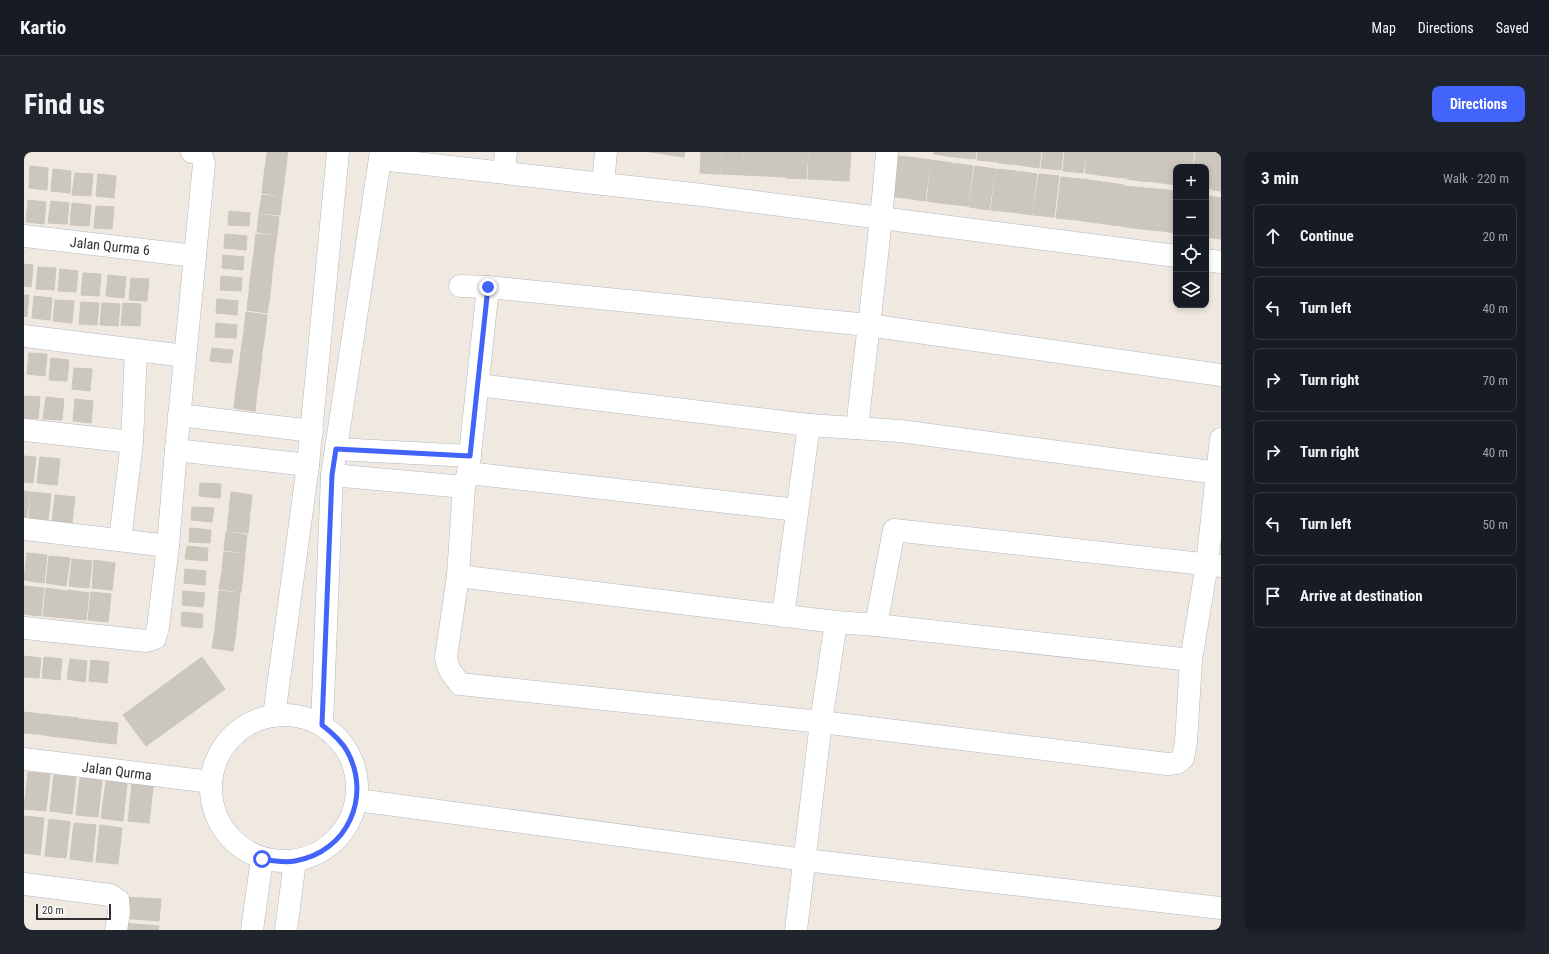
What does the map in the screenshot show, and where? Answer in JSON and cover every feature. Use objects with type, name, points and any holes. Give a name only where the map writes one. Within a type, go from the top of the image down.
[{"type":"street","points":[[24,628],[147,641],[155,638],[158,627],[168,546],[179,415],[204,164],[202,157],[196,152],[192,152]]},
{"type":"street","points":[[274,716],[312,431],[338,152]]},
{"type":"street","points":[[603,184],[606,152]]},
{"type":"street","points":[[857,428],[868,325],[882,219],[887,152]]},
{"type":"street","points":[[322,725],[332,475],[380,156],[505,162],[603,184],[1173,256]]},
{"type":"street","name":"Jalan Qurma 6","points":[[24,236],[195,256]]},
{"type":"street","points":[[1209,260],[1221,262]]},
{"type":"street","points":[[460,286],[488,287],[868,325],[1221,375]]},
{"type":"street","points":[[488,287],[467,472],[458,576],[446,657],[446,665],[449,671],[460,684],[821,722],[1167,764],[1176,763],[1183,758],[1186,742],[1191,660],[1214,565],[1221,439]]},
{"type":"street","points":[[24,336],[185,356]]},
{"type":"street","points":[[120,540],[132,442],[136,350]]},
{"type":"street","points":[[478,385],[809,425],[900,431],[1218,473]]},
{"type":"street","points":[[179,415],[312,431]]},
{"type":"street","points":[[783,616],[796,510],[809,425]]},
{"type":"street","points":[[24,430],[132,442]]},
{"type":"street","points":[[336,449],[467,472],[796,510]]},
{"type":"street","points":[[176,450],[308,465]]},
{"type":"street","points":[[332,475],[467,472]]},
{"type":"street","points":[[24,529],[168,546]]},
{"type":"street","points":[[876,625],[894,530],[1214,565]]},
{"type":"street","points":[[458,576],[783,616],[1191,660]]},
{"type":"street","points":[[796,930],[821,722],[836,622]]},
{"type":"street","points":[[290,715],[306,718],[322,725],[336,736],[349,755],[354,766],[358,783],[357,800],[353,815],[346,829],[336,841],[324,850],[310,857],[295,861],[278,862],[262,859],[247,852],[234,842],[223,829],[214,810],[211,799],[211,782],[214,766],[220,751],[230,738],[243,727],[258,720],[274,716],[290,715]]},
{"type":"street","name":"Jalan Qurma","points":[[24,759],[211,782]]},
{"type":"street","points":[[357,800],[805,860],[1221,908]]},
{"type":"street","points":[[252,930],[262,859]]},
{"type":"street","points":[[286,930],[295,861]]},
{"type":"street","points":[[24,884],[110,895],[118,900],[119,912],[116,930]]},
{"type":"building","points":[[267,152],[288,152],[287,157],[267,154]]},
{"type":"building","points":[[650,152],[685,152],[684,157]]},
{"type":"building","points":[[701,152],[721,152],[720,174],[700,173]]},
{"type":"building","points":[[722,152],[743,152],[742,175],[721,174]]},
{"type":"building","points":[[744,152],[765,152],[764,176],[743,175]]},
{"type":"building","points":[[766,152],[786,152],[785,177],[765,176]]},
{"type":"building","points":[[787,152],[808,152],[806,179],[786,178]]},
{"type":"building","points":[[809,152],[830,152],[828,180],[808,179]]},
{"type":"building","points":[[830,152],[851,152],[849,181],[829,180]]},
{"type":"building","points":[[934,152],[955,152],[954,157],[934,154]]},
{"type":"building","points":[[956,152],[976,152],[975,159],[955,157]]},
{"type":"building","points":[[978,152],[998,152],[997,162],[977,160]]},
{"type":"building","points":[[999,152],[1020,152],[1018,165],[998,163]]},
{"type":"building","points":[[1020,152],[1041,152],[1039,168],[1019,165]]},
{"type":"building","points":[[1043,152],[1063,152],[1061,170],[1041,168]]},
{"type":"building","points":[[1065,152],[1086,152],[1083,173],[1063,171]]},
{"type":"building","points":[[1087,152],[1108,152],[1105,176],[1085,173]]},
{"type":"building","points":[[1109,152],[1129,152],[1126,178],[1106,176]]},
{"type":"building","points":[[1130,152],[1151,152],[1147,182],[1127,179]]},
{"type":"building","points":[[1152,152],[1173,152],[1169,184],[1148,181]]},
{"type":"building","points":[[1174,152],[1194,152],[1192,164],[1173,164],[1173,185],[1169,184]]},
{"type":"building","points":[[1196,152],[1216,152],[1211,189],[1209,189],[1209,164],[1194,164]]},
{"type":"building","points":[[1217,152],[1221,152],[1221,191],[1212,190]]},
{"type":"building","points":[[267,155],[287,158],[285,176],[264,174]]},
{"type":"building","points":[[888,155],[909,157],[904,198],[883,195]]},
{"type":"building","points":[[910,157],[931,160],[925,201],[905,198]]},
{"type":"building","points":[[932,160],[952,163],[947,204],[927,201]]},
{"type":"building","points":[[953,163],[973,166],[968,206],[948,204]]},
{"type":"building","points":[[30,166],[48,168],[47,190],[29,188]]},
{"type":"building","points":[[975,166],[995,169],[989,210],[969,207]]},
{"type":"building","points":[[53,169],[71,171],[70,193],[51,191]]},
{"type":"building","points":[[996,169],[1016,171],[1011,212],[991,210]]},
{"type":"building","points":[[1017,171],[1037,174],[1032,215],[1012,212]]},
{"type":"building","points":[[75,173],[93,174],[91,196],[72,195]]},
{"type":"building","points":[[98,174],[116,176],[114,198],[96,196]]},
{"type":"building","points":[[1039,174],[1059,176],[1054,217],[1033,215]]},
{"type":"building","points":[[264,175],[285,177],[282,196],[262,193]]},
{"type":"building","points":[[1061,177],[1081,179],[1076,220],[1056,218]]},
{"type":"building","points":[[1082,179],[1103,182],[1097,223],[1077,220]]},
{"type":"building","points":[[1104,182],[1124,185],[1119,226],[1098,223]]},
{"type":"building","points":[[1125,186],[1145,188],[1140,229],[1120,226]]},
{"type":"building","points":[[1146,188],[1167,190],[1162,231],[1141,229]]},
{"type":"building","points":[[1167,190],[1173,191],[1173,233],[1162,231]]},
{"type":"building","points":[[262,195],[282,197],[280,215],[259,213]]},
{"type":"building","points":[[1210,196],[1221,198],[1221,239],[1209,237]]},
{"type":"building","points":[[28,200],[46,202],[44,224],[26,222]]},
{"type":"building","points":[[51,201],[69,203],[67,224],[48,223]]},
{"type":"building","points":[[72,203],[91,205],[89,226],[70,225]]},
{"type":"building","points":[[96,206],[114,207],[112,229],[94,228]]},
{"type":"building","points":[[229,211],[250,213],[249,226],[228,225]]},
{"type":"building","points":[[259,214],[279,217],[277,235],[257,232]]},
{"type":"building","points":[[225,234],[247,236],[246,250],[224,248]]},
{"type":"building","points":[[256,234],[277,236],[274,255],[254,252]]},
{"type":"building","points":[[254,253],[274,256],[272,274],[251,272]]},
{"type":"building","points":[[223,255],[244,257],[243,270],[222,268]]},
{"type":"building","points":[[24,264],[33,265],[31,287],[24,286]]},
{"type":"building","points":[[38,267],[56,268],[54,290],[36,289]]},
{"type":"building","points":[[60,269],[78,271],[76,292],[58,291]]},
{"type":"building","points":[[83,273],[101,274],[99,296],[81,295]]},
{"type":"building","points":[[251,273],[272,275],[270,294],[249,291]]},
{"type":"building","points":[[108,275],[126,277],[124,298],[106,296]]},
{"type":"building","points":[[221,276],[242,278],[241,291],[220,290]]},
{"type":"building","points":[[131,278],[149,279],[147,301],[129,300]]},
{"type":"building","points":[[249,292],[270,295],[267,313],[247,310]]},
{"type":"building","points":[[24,295],[29,295],[27,317],[24,316]]},
{"type":"building","points":[[34,296],[52,298],[50,320],[32,318]]},
{"type":"building","points":[[217,299],[238,301],[237,315],[216,313]]},
{"type":"building","points":[[55,300],[74,301],[72,323],[53,321]]},
{"type":"building","points":[[81,302],[99,303],[97,325],[79,324]]},
{"type":"building","points":[[102,303],[120,304],[118,326],[100,325]]},
{"type":"building","points":[[123,303],[141,304],[140,326],[121,325]]},
{"type":"building","points":[[246,312],[267,315],[265,333],[244,330]]},
{"type":"building","points":[[216,323],[237,325],[236,338],[215,337]]},
{"type":"building","points":[[244,331],[265,334],[262,352],[241,350]]},
{"type":"building","points":[[212,348],[233,350],[231,363],[210,361]]},
{"type":"building","points":[[241,351],[262,353],[260,372],[239,369]]},
{"type":"building","points":[[29,353],[47,354],[45,376],[27,374]]},
{"type":"building","points":[[51,358],[69,360],[67,381],[49,380]]},
{"type":"building","points":[[74,368],[92,369],[90,391],[72,389]]},
{"type":"building","points":[[239,370],[260,373],[257,392],[236,389]]},
{"type":"building","points":[[236,390],[257,392],[255,411],[234,408]]},
{"type":"building","points":[[24,396],[40,397],[38,419],[24,418]]},
{"type":"building","points":[[46,397],[64,399],[62,420],[43,419]]},
{"type":"building","points":[[75,399],[93,401],[91,423],[73,421]]},
{"type":"building","points":[[24,456],[36,457],[33,483],[24,482]]},
{"type":"building","points":[[40,457],[60,459],[57,485],[37,483]]},
{"type":"building","points":[[200,483],[221,484],[220,498],[199,496]]},
{"type":"building","points":[[24,491],[30,492],[27,517],[24,517]]},
{"type":"building","points":[[31,492],[51,494],[48,520],[29,518]]},
{"type":"building","points":[[231,492],[252,495],[250,514],[229,511]]},
{"type":"building","points":[[55,495],[75,497],[72,523],[52,521]]},
{"type":"building","points":[[192,507],[214,508],[212,522],[191,520]]},
{"type":"building","points":[[229,512],[250,515],[248,533],[227,531]]},
{"type":"building","points":[[190,528],[211,530],[210,543],[189,542]]},
{"type":"building","points":[[226,532],[247,535],[245,553],[224,550]]},
{"type":"building","points":[[187,546],[208,548],[207,561],[185,559]]},
{"type":"building","points":[[224,552],[245,554],[243,573],[222,570]]},
{"type":"building","points":[[27,553],[47,555],[44,583],[24,580]]},
{"type":"building","points":[[49,556],[70,558],[66,586],[46,583]]},
{"type":"building","points":[[72,559],[92,561],[89,588],[69,586]]},
{"type":"building","points":[[94,560],[115,563],[112,590],[92,588]]},
{"type":"building","points":[[185,569],[206,571],[205,585],[184,583]]},
{"type":"building","points":[[222,571],[243,574],[241,592],[219,589]]},
{"type":"building","points":[[24,586],[44,588],[41,616],[24,614]]},
{"type":"building","points":[[46,588],[67,591],[64,618],[43,616]]},
{"type":"building","points":[[68,590],[89,593],[86,620],[65,618]]},
{"type":"building","points":[[183,591],[205,593],[203,607],[182,605]]},
{"type":"building","points":[[219,591],[240,593],[238,612],[217,609]]},
{"type":"building","points":[[91,592],[111,594],[108,622],[88,620]]},
{"type":"building","points":[[217,610],[238,613],[236,631],[215,629]]},
{"type":"building","points":[[182,612],[203,614],[202,628],[181,626]]},
{"type":"building","points":[[215,630],[236,632],[233,651],[212,648]]},
{"type":"building","points":[[24,656],[41,658],[39,678],[24,677]]},
{"type":"building","points":[[44,657],[62,659],[60,680],[42,678]]},
{"type":"building","points":[[202,657],[225,689],[146,746],[123,715]]},
{"type":"building","points":[[70,659],[87,661],[85,682],[67,679]]},
{"type":"building","points":[[91,660],[109,662],[107,683],[89,681]]},
{"type":"building","points":[[24,712],[40,714],[37,734],[24,733]]},
{"type":"building","points":[[41,714],[59,716],[57,737],[38,734]]},
{"type":"building","points":[[60,716],[79,718],[76,739],[58,737]]},
{"type":"building","points":[[80,719],[99,721],[96,742],[77,739]]},
{"type":"building","points":[[100,721],[118,723],[116,744],[97,742]]},
{"type":"building","points":[[28,772],[50,774],[46,811],[24,809]]},
{"type":"building","points":[[54,775],[76,777],[72,814],[50,811]]},
{"type":"building","points":[[80,778],[102,780],[98,817],[76,815]]},
{"type":"building","points":[[106,781],[127,784],[123,821],[101,818]]},
{"type":"building","points":[[132,784],[153,786],[149,823],[128,821]]},
{"type":"building","points":[[24,816],[44,818],[40,855],[24,853]]},
{"type":"building","points":[[49,819],[70,822],[66,858],[45,856]]},
{"type":"building","points":[[74,823],[96,825],[92,862],[70,859]]},
{"type":"building","points":[[100,825],[122,828],[118,864],[96,862]]},
{"type":"building","points":[[123,897],[161,899],[159,921],[122,918]]},
{"type":"building","points":[[122,923],[159,926],[158,930],[121,930]]},
{"type":"route","points":[[262,859],[278,862],[295,861],[310,857],[324,850],[336,841],[346,829],[353,815],[357,800],[358,783],[354,766],[347,749],[336,736],[322,725],[332,475],[336,449],[470,456],[488,287]]}]
